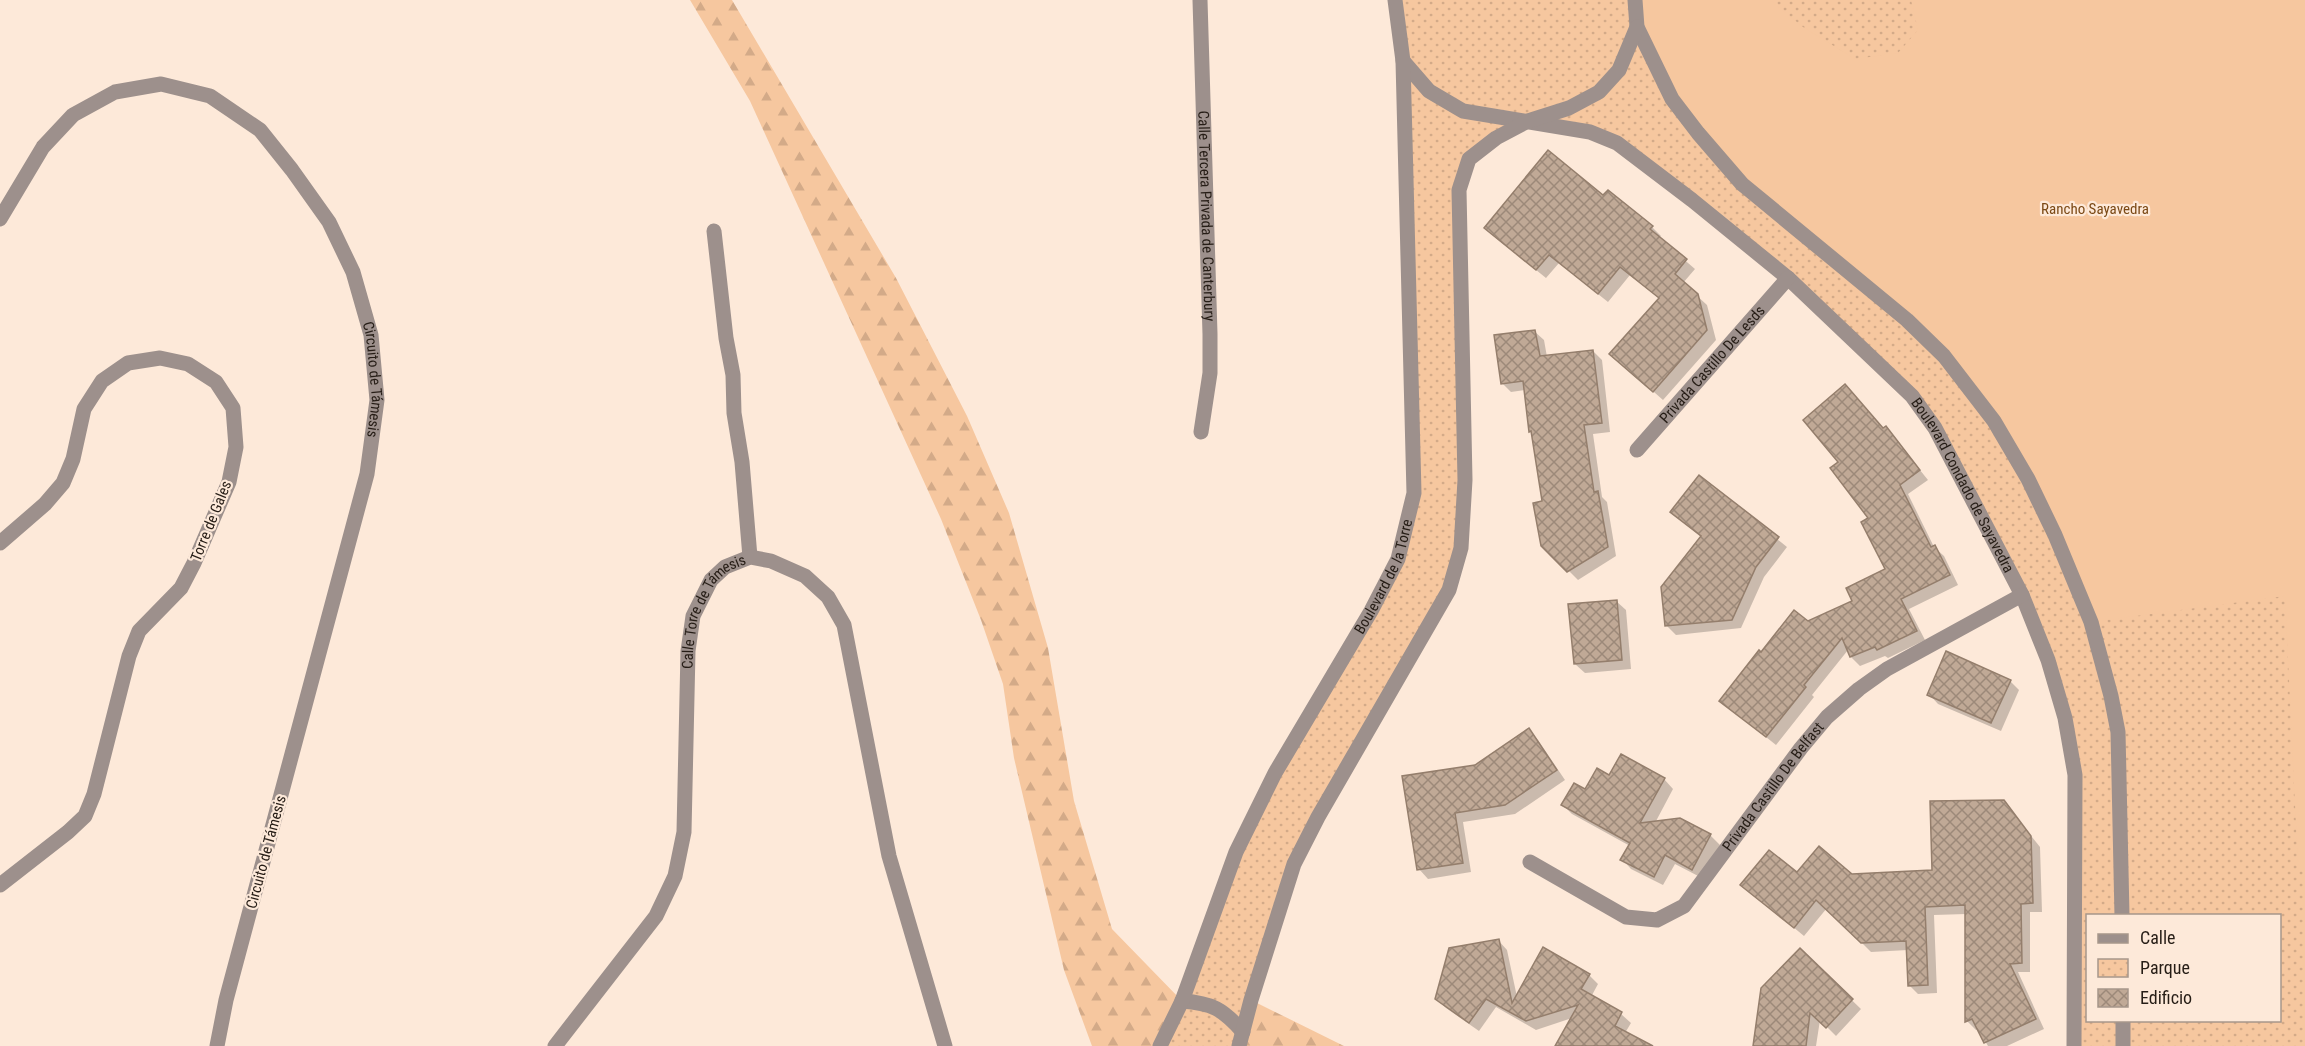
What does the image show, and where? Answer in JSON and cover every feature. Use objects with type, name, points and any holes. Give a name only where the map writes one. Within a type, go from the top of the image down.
[{"type":"street","name":"Calle Tercera Privada de Canterbury","points":[[1200,0],[1210,334],[1210,373],[1202,432]]},
{"type":"street","points":[[1395,0],[1402,61]]},
{"type":"street","points":[[1635,0],[1637,27],[1672,99],[1742,184],[1907,320],[1944,356],[1994,421],[2028,479],[2055,534],[2091,622],[2111,696],[2118,732],[2122,914]]},
{"type":"street","points":[[1241,1039],[1294,864],[1318,817],[1449,590],[1461,548],[1465,480],[1459,190],[1469,159],[1496,138],[1528,121],[1569,108],[1599,92],[1619,70],[1637,27]]},
{"type":"street","name":"Boulevard Condado de Sayavedra","points":[[1402,61],[1430,91],[1463,111],[1590,132],[1617,143],[1788,278],[1912,396],[1935,428],[2022,595],[2048,660],[2065,718],[2075,775],[2074,1046]]},
{"type":"street","name":"Boulevard de la Torre","points":[[1160,1046],[1182,1001],[1241,842],[1275,773],[1371,611],[1398,559],[1414,493],[1402,61]]},
{"type":"street","name":"Circuito de Támesis","points":[[0,219],[43,147],[73,115],[115,92],[160,84],[210,96],[260,130],[329,222],[353,272],[370,335],[377,400],[367,474],[226,1000],[217,1046]]},
{"type":"street","points":[[714,231],[726,338],[733,375],[734,413],[742,462],[750,557]]},
{"type":"street","name":"Privada Castillo De Lesds","points":[[1637,450],[1788,278]]},
{"type":"street","name":"Torre de Gales","points":[[0,543],[45,504],[63,483],[73,459],[84,409],[102,381],[128,363],[160,358],[189,364],[216,382],[233,408],[236,447],[229,482],[181,588],[145,625],[136,639],[129,656],[94,794],[85,816],[0,885]]},
{"type":"street","name":"Calle Torre de Támesis","points":[[555,1046],[656,916],[675,876],[684,832],[688,651],[693,616],[711,580],[725,567],[750,557],[771,561],[805,576],[828,597],[844,625],[889,856],[945,1046]]},
{"type":"street","name":"Privada Castillo De Belfast","points":[[1530,862],[1626,916],[1657,920],[1684,906],[1801,748],[1827,717],[1859,689],[1887,669],[2022,595]]},
{"type":"street","points":[[1182,1001],[1203,1003],[1229,1016],[1241,1039]]},
{"type":"street","points":[[2123,1022],[2123,1046]]},
{"type":"green space","points":[[690,0],[732,0],[896,278],[967,416],[1009,513],[1048,648],[1074,801],[1112,929],[1182,1001],[1160,1046],[1092,1046],[1064,970],[1014,758],[1003,684],[981,620],[941,519],[750,101]]},
{"type":"green space","name":"Rancho Sayavedra","points":[[1398,0],[2305,0],[2305,1046],[2074,1046],[2075,775],[2048,660],[1935,428],[1884,368],[1617,143],[1530,120],[1597,90],[1494,136],[1457,188],[1465,480],[1449,590],[1294,864],[1239,1046],[1160,1046],[1236,852],[1398,559],[1414,493]]},
{"type":"green space","name":"Rancho Sayavedra","points":[[1635,0],[1770,0],[1803,27],[1855,59],[1898,53],[1918,30],[1911,0],[2305,0],[2305,867],[2298,867],[2285,596],[2091,622],[2028,479],[1944,356],[1784,219],[1672,99]]},
{"type":"green space","points":[[1251,1000],[1344,1046],[1239,1046]]},
{"type":"building","points":[[1548,150],[1603,195],[1608,190],[1653,226],[1650,229],[1687,259],[1675,274],[1698,294],[1707,330],[1653,392],[1609,354],[1659,298],[1620,267],[1598,294],[1549,255],[1536,270],[1484,228]]},
{"type":"building","points":[[1535,330],[1540,356],[1593,350],[1602,423],[1584,425],[1594,492],[1598,491],[1608,547],[1567,572],[1541,546],[1533,503],[1542,501],[1531,431],[1529,432],[1523,381],[1501,384],[1494,335]]},
{"type":"building","points":[[1845,384],[1883,428],[1886,426],[1920,470],[1900,485],[1931,547],[1935,545],[1950,575],[1901,599],[1917,631],[1877,650],[1875,647],[1850,657],[1842,638],[1766,737],[1719,701],[1794,610],[1808,621],[1852,601],[1846,588],[1885,569],[1861,522],[1868,518],[1830,468],[1838,462],[1803,420]]},
{"type":"building","points":[[1699,475],[1779,537],[1756,567],[1732,620],[1665,626],[1661,587],[1701,536],[1670,512]]},
{"type":"building","points":[[1617,600],[1622,660],[1574,664],[1568,604]]},
{"type":"building","points":[[1946,651],[2011,680],[1991,723],[1927,695]]},
{"type":"building","points":[[1529,728],[1557,770],[1505,805],[1455,813],[1463,863],[1417,870],[1402,776],[1475,765]]},
{"type":"building","points":[[1621,754],[1665,778],[1640,823],[1680,818],[1711,834],[1692,870],[1665,855],[1654,877],[1620,860],[1630,843],[1561,805],[1574,783],[1585,789],[1597,768],[1609,775]]},
{"type":"building","points":[[2004,800],[2031,836],[2033,903],[2021,904],[2022,963],[2010,964],[2036,1019],[1984,1043],[1972,1019],[1965,1022],[1965,905],[1925,907],[1928,985],[1908,986],[1906,941],[1861,943],[1816,900],[1794,928],[1740,885],[1769,850],[1797,872],[1819,846],[1852,874],[1932,870],[1930,801]]},
{"type":"building","points":[[1499,939],[1512,1003],[1543,947],[1590,974],[1581,989],[1622,1012],[1615,1026],[1653,1046],[1555,1046],[1578,1005],[1526,1021],[1486,999],[1469,1023],[1435,999],[1449,948]]},
{"type":"building","points":[[1800,948],[1853,999],[1826,1028],[1810,1013],[1806,1046],[1753,1046],[1761,988]]}]
